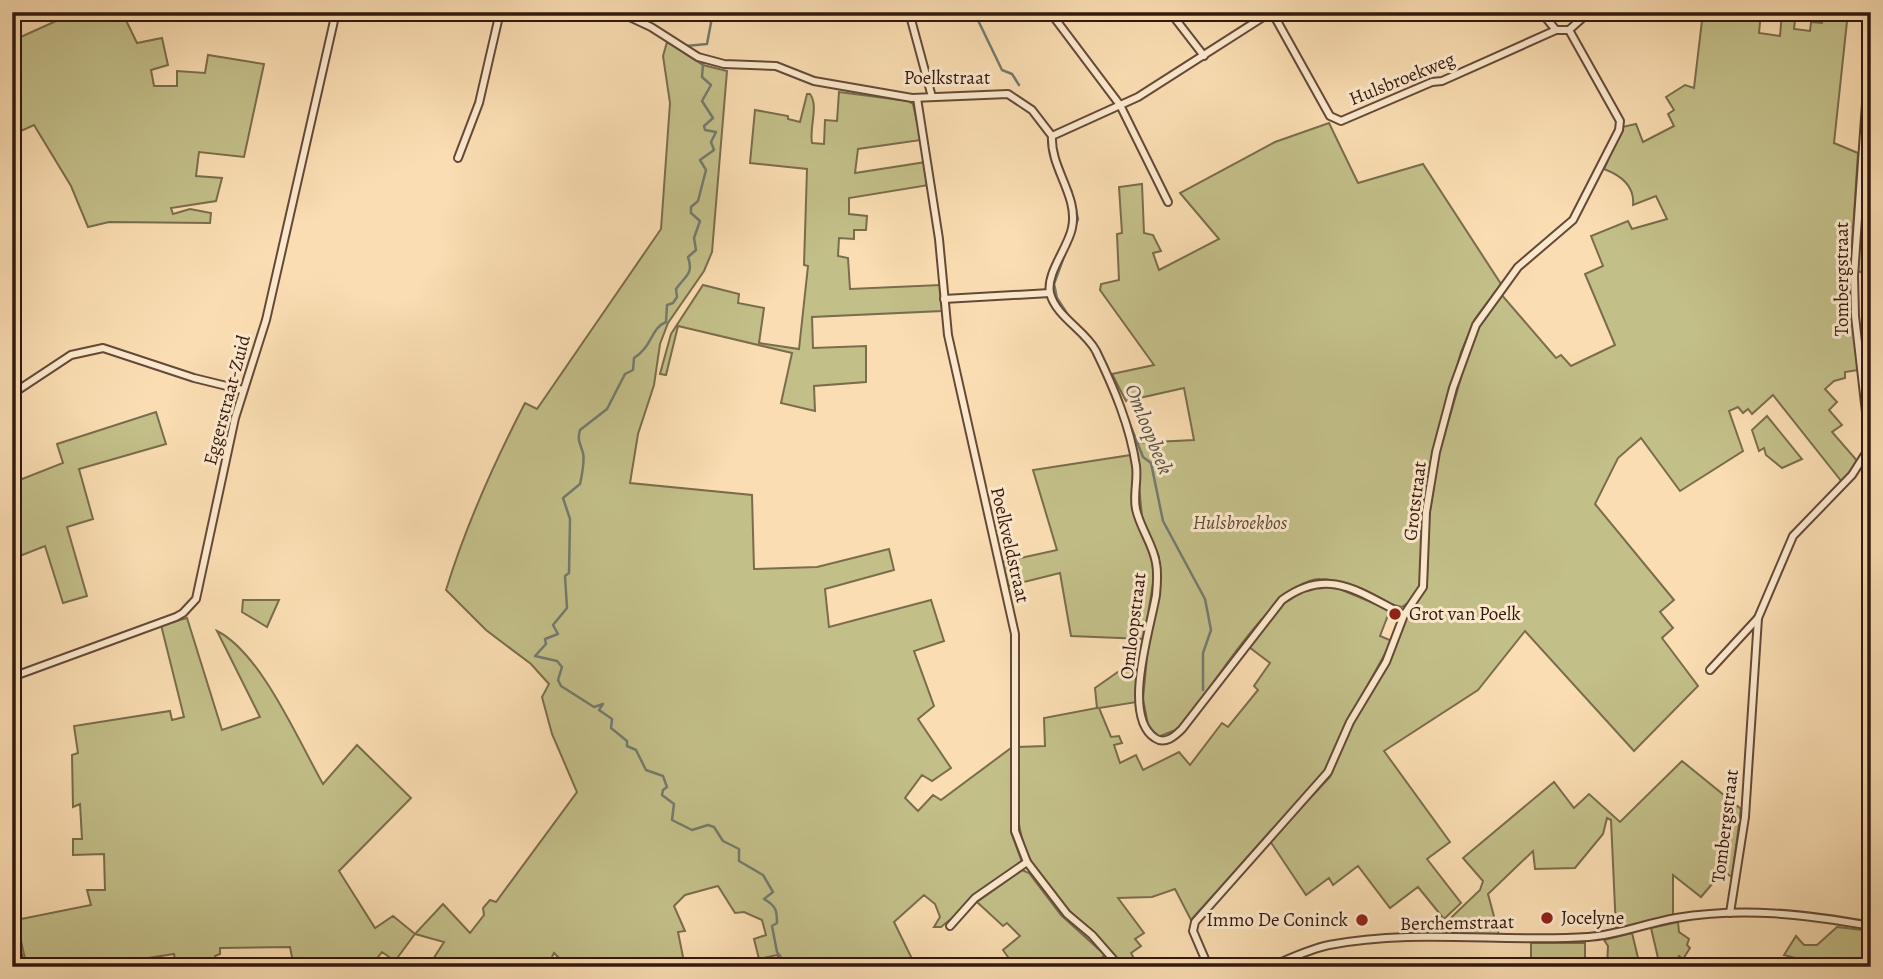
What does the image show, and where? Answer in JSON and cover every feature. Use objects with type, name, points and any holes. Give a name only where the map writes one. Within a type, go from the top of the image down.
[{"type":"street","name":"Eggerstraat-Zuid","points":[[12,677],[176,617],[196,599],[243,390],[266,320],[337,12]]},
{"type":"street","points":[[458,158],[479,103],[500,12]]},
{"type":"street","name":"Poelkstraat","points":[[619,12],[704,58],[724,64],[776,66],[814,81],[917,98],[1008,94],[1032,110],[1052,136]]},
{"type":"street","points":[[909,12],[932,97]]},
{"type":"street","points":[[1054,12],[1056,20],[1120,105],[1168,202]]},
{"type":"street","points":[[1170,12],[1204,56]]},
{"type":"street","points":[[944,299],[1050,293],[1073,221],[1070,201],[1052,149],[1052,136],[1138,97],[1272,12]]},
{"type":"street","name":"Hulsbroekweg","points":[[1272,12],[1330,116],[1342,121],[1432,82],[1442,81],[1556,30]]},
{"type":"street","points":[[1541,12],[1556,30],[1569,30],[1590,12]]},
{"type":"street","name":"Grotstraat","points":[[1208,967],[1193,931],[1195,922],[1328,772],[1350,722],[1386,662],[1404,615],[1423,587],[1426,512],[1436,452],[1453,388],[1476,325],[1518,267],[1573,220],[1619,130],[1620,121],[1569,30]]},
{"type":"street","name":"Tombergstraat","points":[[1730,913],[1745,817],[1758,618],[1793,536],[1852,475],[1866,453],[1867,421],[1855,316],[1854,276],[1871,32]]},
{"type":"street","name":"Poelkveldstraat","points":[[917,98],[961,402],[1015,634],[1016,831],[1027,862],[1067,914],[1092,935],[1120,967]]},
{"type":"street","name":"Omloopstraat","points":[[1050,293],[1059,310],[1089,339],[1123,412],[1134,456],[1136,506],[1157,564],[1154,605],[1142,655],[1140,701],[1144,725],[1152,736],[1157,740],[1169,740],[1182,729],[1282,600],[1299,588],[1324,581],[1366,596],[1404,615]]},
{"type":"street","points":[[12,394],[71,355],[103,348],[202,381],[243,390]]},
{"type":"street","name":"Tombergstraat","points":[[1710,670],[1758,618]]},
{"type":"street","points":[[950,926],[975,898],[1027,862]]},
{"type":"street","name":"Berchemstraat","points":[[1270,967],[1318,948],[1342,943],[1447,936],[1589,937],[1673,919],[1730,913],[1791,913],[1871,926]]},
{"type":"street","points":[[12,933],[21,967]]},
{"type":"green space","points":[[76,12],[93,12],[98,21],[115,12],[122,12],[137,43],[162,38],[168,65],[151,70],[154,86],[177,86],[177,71],[205,73],[208,55],[264,64],[244,157],[199,152],[196,176],[222,178],[216,201],[171,208],[173,214],[190,209],[211,213],[210,223],[109,222],[88,227],[71,186],[34,125],[12,135],[14,40]]},
{"type":"green space","points":[[1703,12],[1761,12],[1759,33],[1780,36],[1782,12],[1796,12],[1794,29],[1810,31],[1811,22],[1822,23],[1823,12],[1848,12],[1834,143],[1858,153],[1849,293],[1858,370],[1845,372],[1845,378],[1834,381],[1825,389],[1837,402],[1829,410],[1842,425],[1832,432],[1859,463],[1842,482],[1773,395],[1752,414],[1748,409],[1743,413],[1738,407],[1729,411],[1743,451],[1680,491],[1641,438],[1618,458],[1595,504],[1674,600],[1660,612],[1673,628],[1662,638],[1698,686],[1634,751],[1525,631],[1478,690],[1384,751],[1450,842],[1427,859],[1461,903],[1444,919],[1418,887],[1390,908],[1358,866],[1333,885],[1329,878],[1306,895],[1270,841],[1330,777],[1352,723],[1392,654],[1406,618],[1423,593],[1427,579],[1429,517],[1439,454],[1471,343],[1479,325],[1501,294],[1556,358],[1561,355],[1571,366],[1615,345],[1585,274],[1603,266],[1591,236],[1628,221],[1632,229],[1667,219],[1656,196],[1633,205],[1629,186],[1616,174],[1604,169],[1622,127],[1636,124],[1643,142],[1674,126],[1668,114],[1674,110],[1666,97],[1685,85],[1694,88]]},
{"type":"green space","points":[[667,42],[703,65],[727,71],[712,252],[704,271],[668,323],[660,344],[654,385],[638,434],[630,483],[752,495],[754,569],[817,567],[889,549],[894,570],[825,589],[829,627],[931,600],[944,641],[914,651],[934,706],[918,719],[951,768],[932,781],[922,775],[905,798],[918,811],[933,795],[941,800],[1011,748],[1011,832],[1022,862],[941,927],[934,927],[940,917],[935,904],[924,895],[894,922],[916,967],[785,967],[777,955],[759,959],[754,939],[766,935],[762,920],[744,912],[735,913],[718,886],[685,895],[674,906],[685,931],[678,932],[685,967],[568,967],[554,953],[547,967],[428,967],[444,942],[415,934],[443,904],[470,933],[484,915],[483,908],[490,900],[496,902],[577,792],[552,734],[542,697],[549,684],[531,664],[486,630],[446,590],[481,495],[525,403],[537,409],[661,229],[670,103],[663,56]]},
{"type":"green space","points":[[839,92],[908,101],[913,104],[921,140],[858,149],[855,173],[926,162],[929,185],[849,198],[849,214],[867,216],[866,230],[854,230],[854,239],[839,238],[838,256],[848,258],[850,289],[940,285],[942,311],[812,317],[813,348],[866,346],[866,382],[814,386],[815,411],[781,403],[792,353],[678,326],[666,375],[660,374],[671,334],[703,285],[739,294],[738,303],[764,308],[759,343],[799,349],[808,266],[804,265],[807,169],[750,163],[755,110],[788,116],[788,119],[800,122],[807,94],[810,94],[814,104],[812,143],[824,144],[825,120],[837,121]]},
{"type":"green space","name":"Hulsbroekbos","points":[[1329,123],[1358,183],[1423,164],[1501,284],[1475,319],[1461,352],[1435,445],[1420,585],[1412,600],[1402,607],[1331,580],[1320,579],[1303,583],[1285,596],[1247,637],[1186,721],[1178,729],[1158,737],[1148,725],[1143,699],[1149,636],[1159,590],[1159,557],[1142,517],[1135,443],[1194,440],[1184,388],[1126,401],[1112,374],[1154,365],[1100,290],[1101,284],[1119,280],[1117,234],[1122,233],[1119,187],[1142,184],[1144,233],[1153,235],[1161,251],[1153,253],[1159,270],[1219,239],[1180,193],[1275,142]]},
{"type":"green space","points":[[1867,124],[1871,124],[1871,276],[1858,271]]},
{"type":"green space","points":[[156,412],[166,444],[79,469],[93,519],[67,527],[87,596],[63,603],[45,546],[12,559],[12,483],[63,463],[57,444]]},
{"type":"green space","points":[[1767,416],[1802,459],[1782,468],[1766,455],[1764,448],[1759,451],[1752,430]]},
{"type":"green space","points":[[1131,455],[1134,474],[1132,492],[1155,571],[1144,639],[1071,636],[1060,573],[1008,586],[1002,562],[1057,550],[1033,470]]},
{"type":"green space","points":[[1330,585],[1390,610],[1380,636],[1392,641],[1349,719],[1324,772],[1191,920],[1175,889],[1152,897],[1118,898],[1144,933],[1135,939],[1141,946],[1131,953],[1139,967],[1124,967],[1051,891],[1029,857],[1018,816],[1017,747],[1045,746],[1044,718],[1097,708],[1095,688],[1135,660],[1141,661],[1137,702],[1099,708],[1111,737],[1119,736],[1122,743],[1114,745],[1120,763],[1136,755],[1143,770],[1179,752],[1190,765],[1222,723],[1228,727],[1258,690],[1254,686],[1270,663],[1249,647],[1274,613],[1282,604],[1302,591]]},
{"type":"green space","points":[[243,600],[279,600],[267,627],[242,612]]},
{"type":"green space","points":[[187,618],[222,730],[260,717],[217,631],[249,658],[263,677],[323,784],[357,745],[411,798],[339,871],[375,928],[393,916],[415,934],[395,961],[382,952],[370,967],[294,967],[290,947],[220,948],[220,954],[215,956],[216,967],[176,967],[174,954],[129,961],[129,958],[109,961],[110,965],[102,967],[27,967],[16,920],[91,905],[87,890],[105,890],[104,854],[73,855],[73,839],[82,839],[80,804],[73,807],[72,755],[78,753],[74,726],[170,711],[172,720],[184,717],[161,625]]},
{"type":"green space","points":[[1682,761],[1741,809],[1732,877],[1723,871],[1701,897],[1673,875],[1673,916],[1616,929],[1611,820],[1607,818],[1603,834],[1575,868],[1535,869],[1533,851],[1488,894],[1499,935],[1434,934],[1480,890],[1483,881],[1463,858],[1554,782],[1574,808],[1589,794],[1620,822]]},
{"type":"green space","points":[[1022,870],[1029,873],[1061,915],[1105,955],[1090,967],[1015,967],[1003,950],[1020,936],[1007,923],[1003,926],[977,902]]},
{"type":"green space","points":[[1678,922],[1679,932],[1689,939],[1687,945],[1690,948],[1683,959],[1679,956],[1672,967],[1607,967],[1608,946],[1604,940],[1632,933],[1639,962],[1658,958],[1651,928]]},
{"type":"green space","points":[[1837,927],[1871,931],[1871,967],[1799,967],[1796,958],[1784,955],[1796,936],[1804,945],[1817,945]]},
{"type":"green space","points":[[1531,943],[1585,943],[1585,967],[1531,967]]},
{"type":"waterway","points":[[704,56],[686,46],[707,44],[713,12]]},
{"type":"waterway","name":"Omloopbeek","points":[[974,12],[1002,70],[1012,74],[1019,85]]},
{"type":"waterway","points":[[703,64],[702,77],[711,85],[702,101],[713,118],[704,126],[705,130],[716,132],[711,142],[714,150],[700,160],[706,170],[698,201],[691,207],[691,213],[700,221],[694,238],[696,250],[688,257],[689,271],[676,289],[677,297],[673,303],[667,305],[666,322],[634,358],[633,370],[625,374],[607,409],[580,430],[579,439],[584,460],[580,484],[563,498],[570,519],[569,573],[565,576],[567,608],[553,625],[558,634],[545,639],[546,644],[535,656],[557,661],[562,667],[558,680],[561,686],[594,707],[603,704],[599,710],[612,719],[611,728],[627,741],[627,746],[636,750],[646,770],[663,776],[667,787],[662,795],[674,804],[672,820],[692,830],[708,825],[714,827],[723,841],[739,849],[739,861],[763,875],[773,892],[764,899],[776,912],[777,923],[772,926],[777,952],[788,967]]},
{"type":"waterway","name":"Omloopbeek","points":[[1070,318],[1057,298],[1054,284],[1078,219],[1071,190]]},
{"type":"waterway","name":"Omloopbeek","points":[[1075,323],[1088,335]]},
{"type":"waterway","name":"Omloopbeek","points":[[1114,384],[1143,457],[1151,463],[1163,521],[1205,599],[1211,630],[1203,653],[1203,690]]},
{"type":"place","name":"Grot van Poelk","points":[[1395,614]]},
{"type":"place","name":"Jocelyne","points":[[1547,918]]},
{"type":"place","name":"Immo De Coninck","points":[[1362,920]]}]
